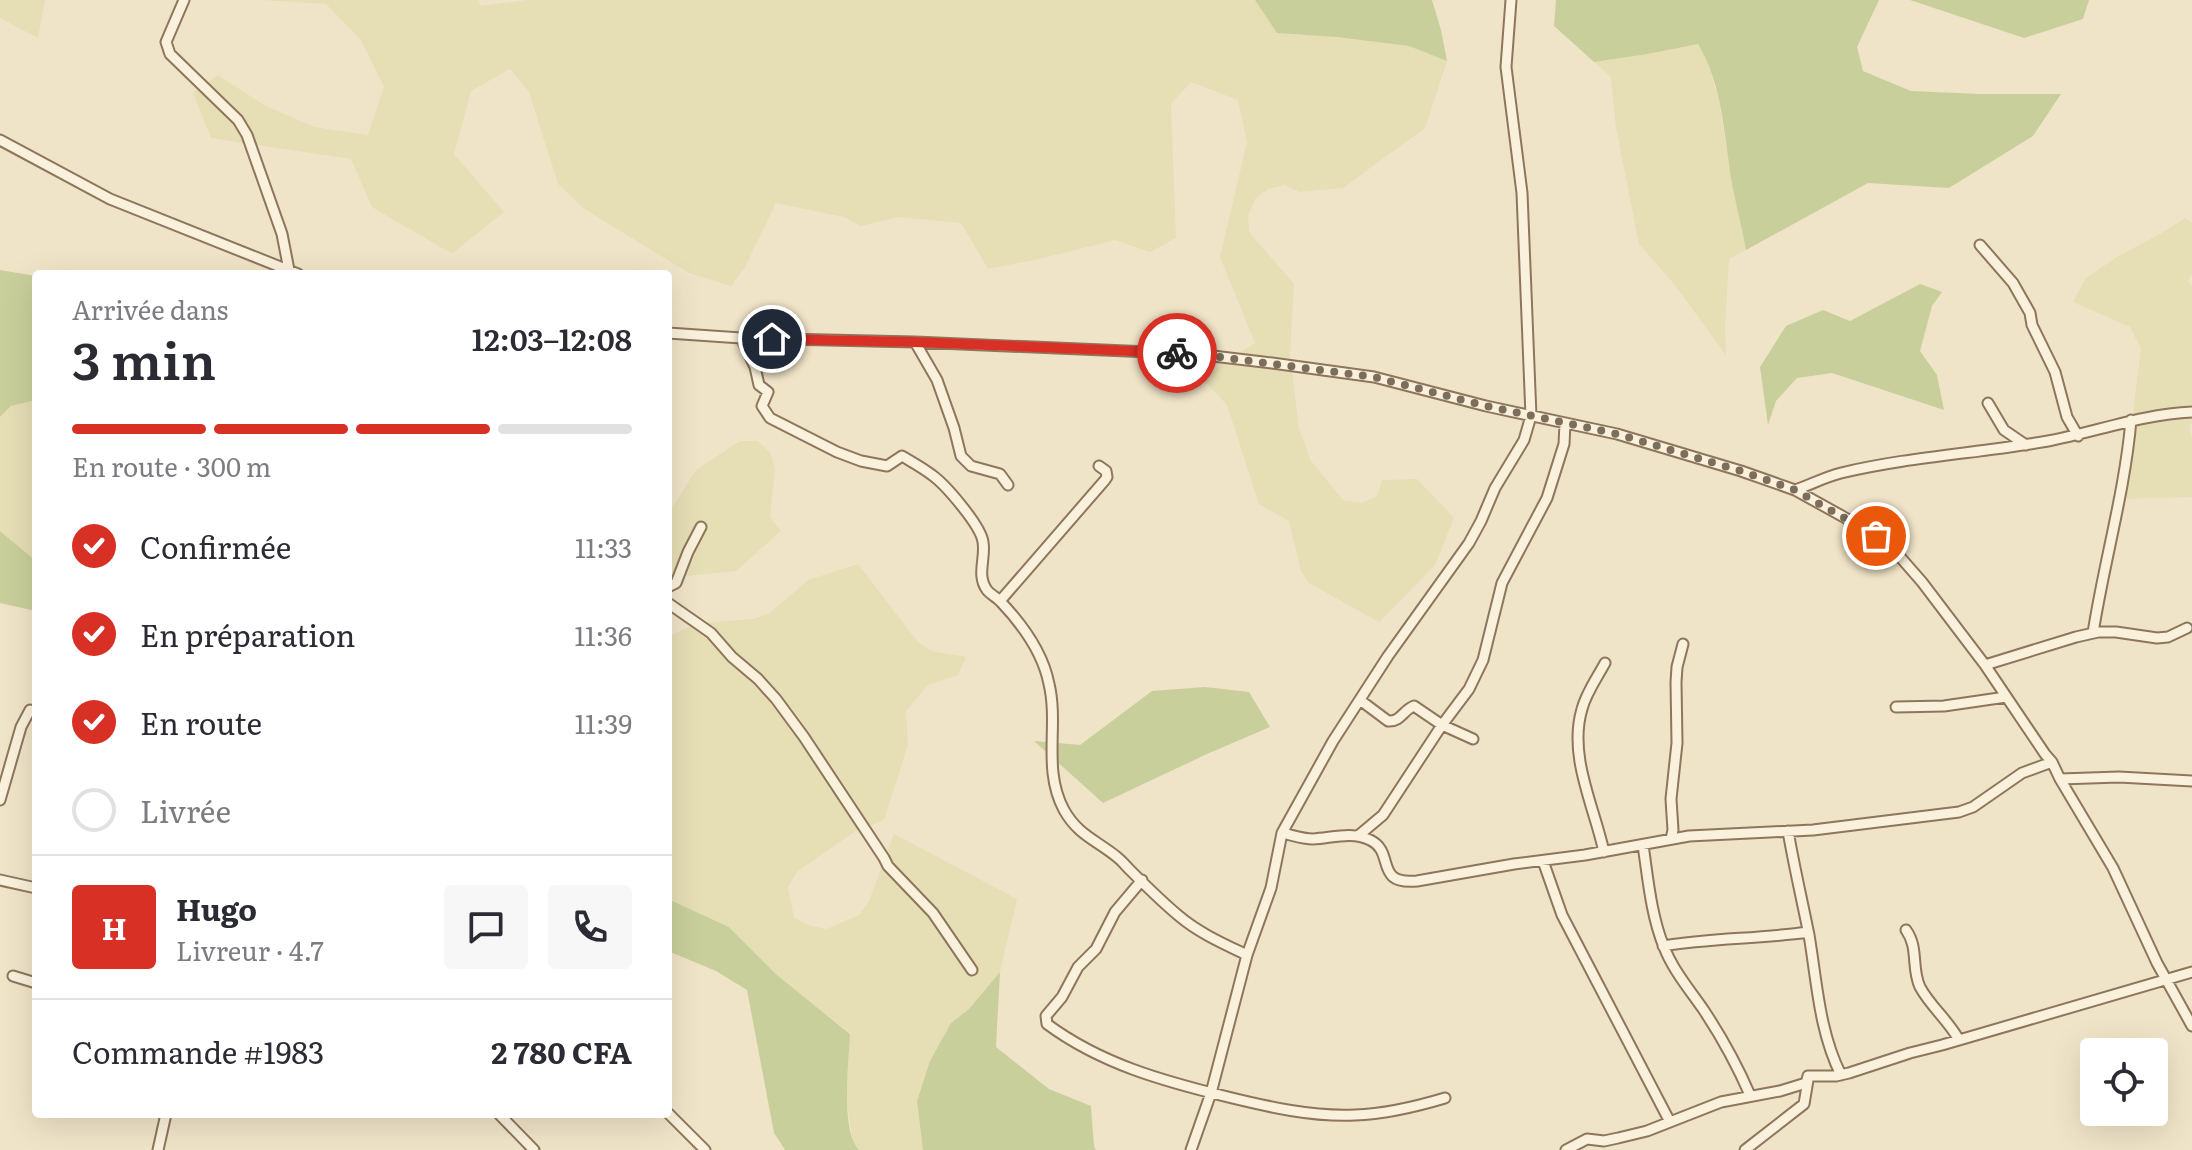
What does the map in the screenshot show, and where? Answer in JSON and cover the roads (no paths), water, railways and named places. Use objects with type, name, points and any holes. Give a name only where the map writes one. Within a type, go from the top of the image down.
[{"type":"street","points":[[184,0],[166,42],[167,47],[170,54],[238,120],[247,135],[293,270]]},
{"type":"street","points":[[1191,1150],[1211,1093],[1247,955],[1271,888],[1282,833],[1333,741],[1388,656],[1469,543],[1495,488],[1524,440],[1531,416],[1523,206],[1506,67],[1511,0]]},
{"type":"street","points":[[0,140],[110,199],[289,270]]},
{"type":"street","points":[[1980,245],[2013,283],[2030,313],[2032,325],[2055,372],[2067,417],[2078,436]]},
{"type":"street","points":[[672,333],[1196,354],[1374,377],[1631,438],[1795,490],[1876,536],[1901,558],[1985,665],[2052,762],[2113,868],[2157,963],[2192,1026]]},
{"type":"street","points":[[741,338],[755,367],[759,385],[768,392],[762,406],[770,418],[861,461],[887,466],[902,456],[934,476],[949,491],[983,539],[982,580],[987,590],[1000,601],[1035,645],[1047,675],[1053,721],[1050,752],[1062,807],[1079,831],[1119,858],[1180,917],[1247,955]]},
{"type":"street","points":[[915,342],[937,380],[961,456],[971,466],[1000,474],[1008,485]]},
{"type":"street","points":[[1988,403],[2004,430],[2026,445]]},
{"type":"street","points":[[1795,490],[1841,473],[2078,436],[2131,420],[2192,412]]},
{"type":"street","points":[[2093,633],[2126,465],[2131,420]]},
{"type":"street","points":[[1358,836],[1383,815],[1469,689],[1483,660],[1502,583],[1547,498],[1564,444],[1565,424]]},
{"type":"street","points":[[1000,601],[1105,480],[1106,471],[1099,466]]},
{"type":"street","points":[[672,585],[676,583],[701,527]]},
{"type":"street","points":[[672,602],[711,633],[776,699],[888,866],[933,913],[972,970]]},
{"type":"street","points":[[1985,665],[2093,633],[2116,632],[2157,638],[2168,637],[2187,628]]},
{"type":"street","points":[[1671,839],[1671,799],[1677,743],[1676,682],[1683,644]]},
{"type":"street","points":[[1604,852],[1585,786],[1578,745],[1578,723],[1582,706],[1605,663]]},
{"type":"street","points":[[1896,707],[1944,706],[2006,697]]},
{"type":"street","points":[[1360,700],[1388,721],[1397,720],[1414,706],[1442,725],[1473,739]]},
{"type":"street","points":[[0,800],[21,727],[30,710]]},
{"type":"street","points":[[1282,833],[1313,839],[1358,836],[1376,844],[1393,878],[1402,882],[1671,839],[1847,827],[1959,812],[1973,807],[2022,773],[2052,762]]},
{"type":"street","points":[[2060,779],[2119,777],[2192,781]]},
{"type":"street","points":[[1788,831],[1824,1028],[1841,1075]]},
{"type":"street","points":[[1643,845],[1663,946],[1683,983],[1732,1056],[1750,1095]]},
{"type":"street","points":[[1543,861],[1562,915],[1670,1122]]},
{"type":"street","points":[[0,880],[32,887]]},
{"type":"street","points":[[1142,880],[1115,912],[1096,949],[1078,967],[1062,997],[1050,1009],[1046,1016],[1047,1024],[1088,1050],[1140,1073],[1268,1106],[1351,1115],[1390,1113],[1445,1098]]},
{"type":"street","points":[[1906,930],[1913,943],[1918,983],[1959,1040]]},
{"type":"street","points":[[1663,946],[1808,932]]},
{"type":"street","points":[[1808,1076],[1841,1075],[2192,972]]},
{"type":"street","points":[[13,976],[32,982]]},
{"type":"street","points":[[1566,1150],[1587,1139],[1604,1141],[1618,1138],[1721,1102],[1780,1091],[1806,1083],[1808,1076]]},
{"type":"street","points":[[1745,1150],[1804,1104],[1808,1076]]},
{"type":"street","points":[[672,1117],[705,1150]]},
{"type":"street","points":[[158,1150],[165,1118]]},
{"type":"street","points":[[505,1118],[534,1150]]},
{"type":"street","points":[[1587,1139],[1597,1150]]}]
